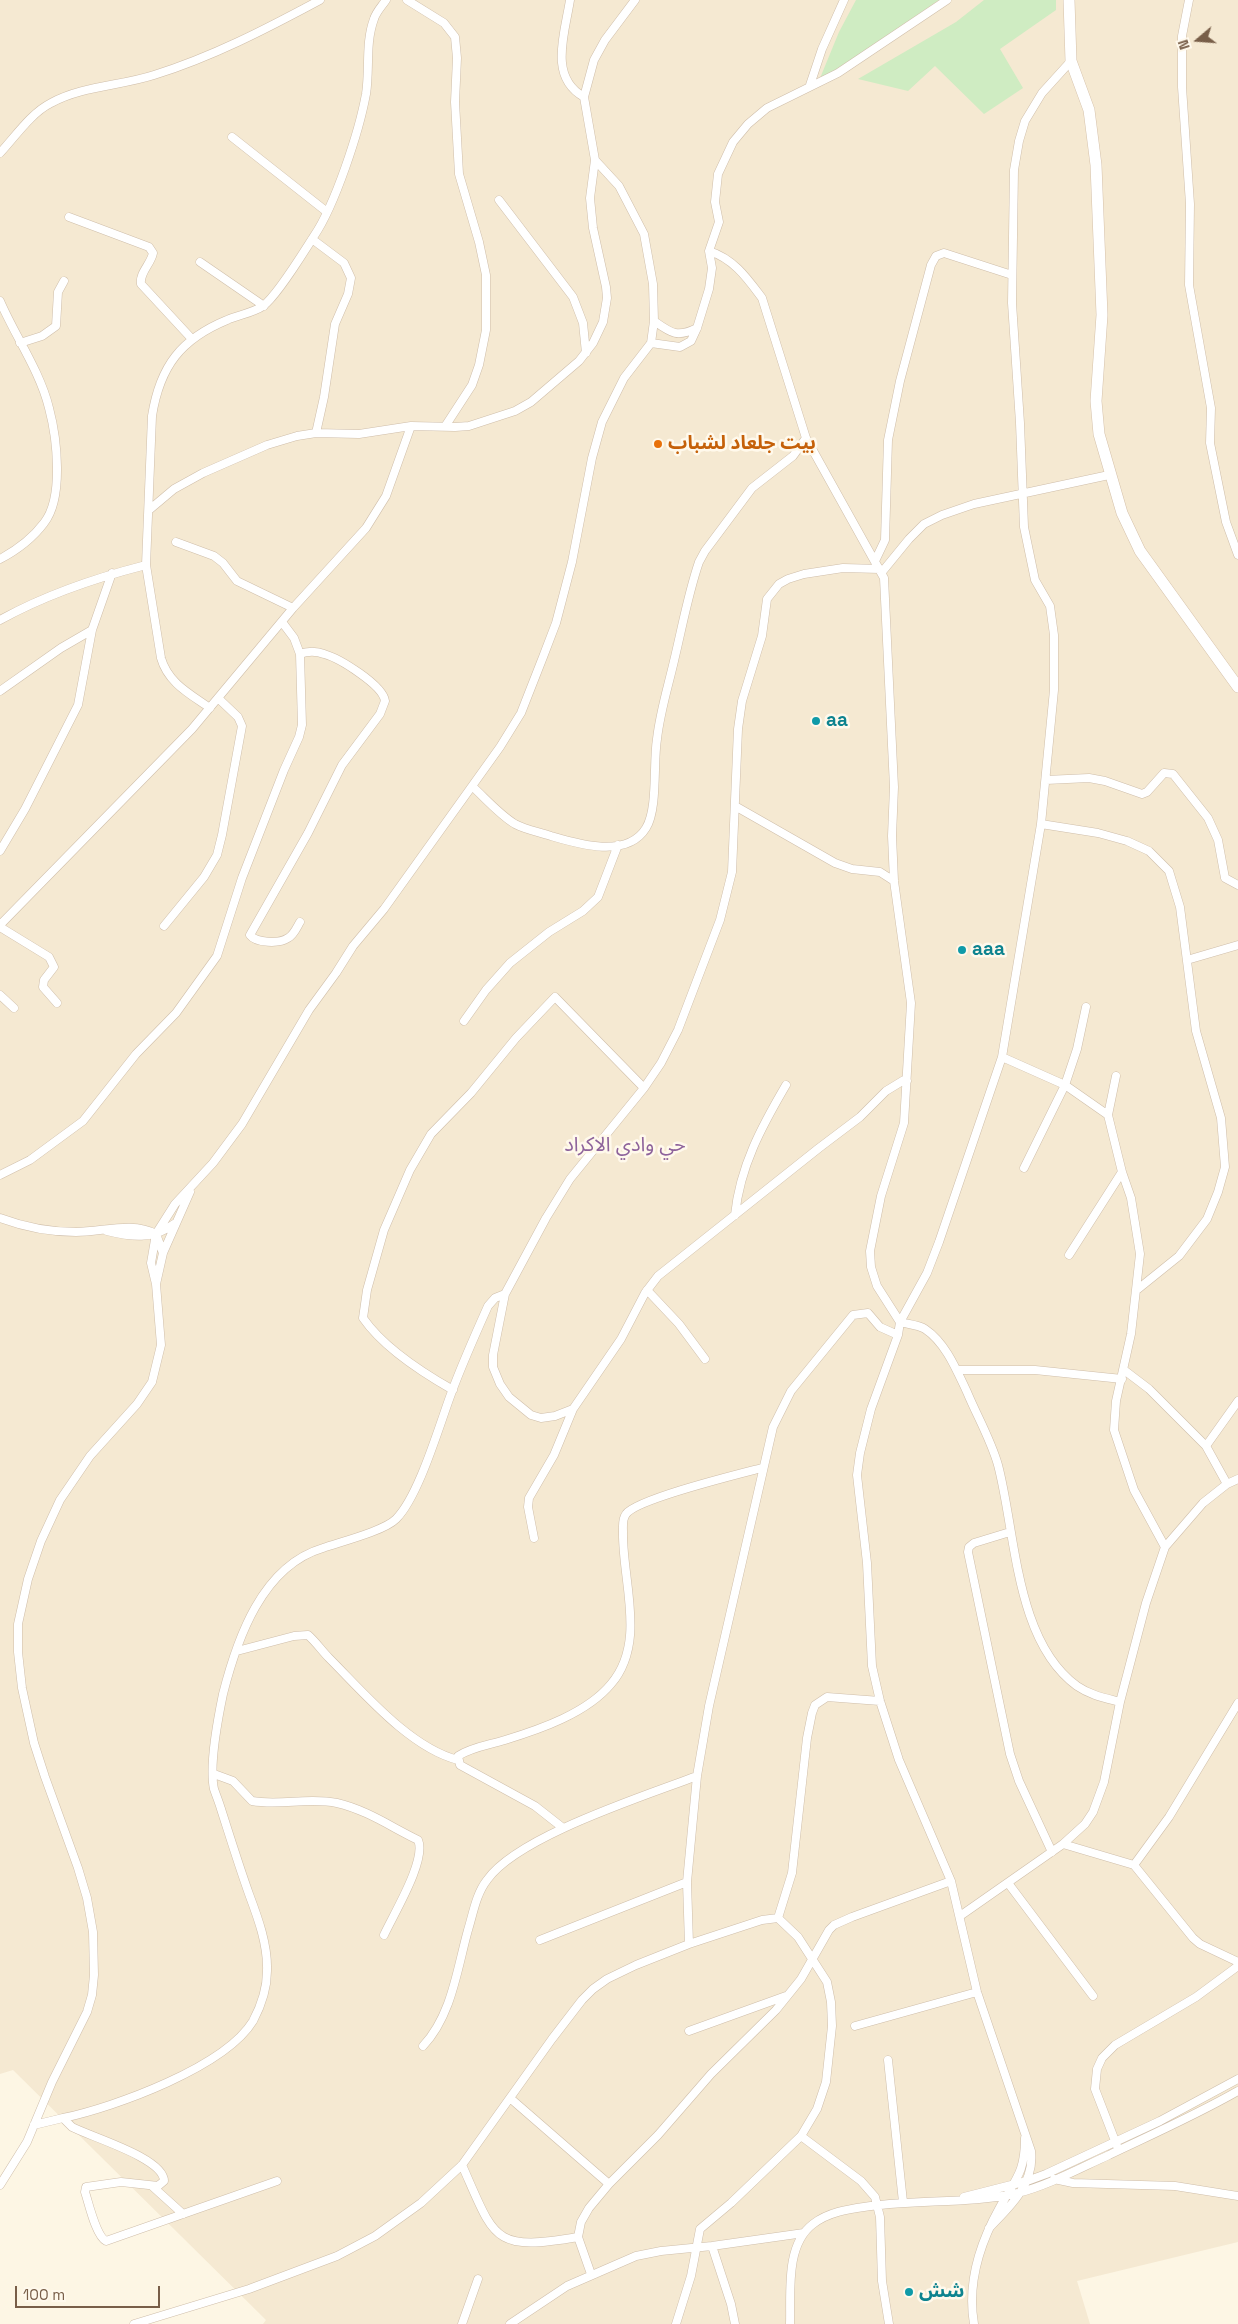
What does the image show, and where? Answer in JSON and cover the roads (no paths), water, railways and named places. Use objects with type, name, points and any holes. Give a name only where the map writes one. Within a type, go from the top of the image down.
[{"type":"street","points":[[0,153],[36,114],[49,104],[64,97],[153,76],[190,63],[251,37],[320,0]]},
{"type":"street","points":[[210,708],[175,682],[163,665],[146,564],[150,510],[152,416],[155,397],[160,383],[182,347],[191,338],[207,328],[264,306],[276,292],[312,238],[327,212],[342,174],[365,97],[368,80],[369,38],[374,17],[386,0]]},
{"type":"street","points":[[407,0],[444,23],[455,37],[457,58],[455,102],[459,174],[462,190],[480,242],[486,275],[486,330],[479,365],[472,385],[446,426]]},
{"type":"street","points":[[570,0],[561,53],[561,69],[567,82],[584,97]]},
{"type":"street","points":[[150,510],[174,489],[204,472],[275,443],[297,436],[316,433],[347,436],[411,426],[469,426],[515,411],[531,402],[567,373],[586,353],[600,332],[607,298],[591,211],[591,185],[596,160],[584,97],[594,60],[605,40],[635,0]]},
{"type":"street","points":[[810,86],[822,49],[844,0]]},
{"type":"street","points":[[651,343],[680,347],[691,341],[697,328],[709,289],[712,268],[709,251],[719,222],[715,202],[718,174],[733,142],[748,124],[766,108],[838,74],[947,0]]},
{"type":"street","points":[[1069,0],[1071,61],[1089,110],[1096,165],[1102,315],[1096,401],[1099,434],[1122,514],[1140,552],[1238,687]]},
{"type":"street","points":[[1189,0],[1182,36],[1182,87],[1190,204],[1190,285],[1211,408],[1210,443],[1226,522],[1238,555]]},
{"type":"street","points":[[989,2228],[1008,2210],[1021,2192],[1027,2181],[1032,2159],[978,1992],[951,1881],[899,1760],[880,1701],[872,1666],[867,1563],[857,1475],[860,1452],[871,1410],[898,1335],[900,1322],[927,1273],[936,1250],[1002,1057],[1041,824],[1054,690],[1052,616],[1050,606],[1034,580],[1024,527],[1012,275],[1014,170],[1018,141],[1025,121],[1042,93],[1071,61]]},
{"type":"street","points":[[232,137],[327,212]]},
{"type":"street","points":[[0,2185],[22,2150],[86,2012],[92,1995],[93,1932],[87,1898],[76,1860],[45,1777],[29,1723],[22,1688],[18,1652],[19,1616],[35,1557],[60,1500],[90,1456],[137,1404],[152,1382],[160,1345],[156,1284],[151,1263],[156,1234],[175,1204],[194,1185],[242,1124],[297,1028],[353,946],[384,909],[472,787],[521,713],[556,623],[564,596],[592,458],[602,422],[624,378],[651,343],[654,321],[653,284],[644,234],[619,186],[596,160]]},
{"type":"street","points":[[499,200],[573,297],[582,323],[586,353]]},
{"type":"street","points":[[69,217],[149,247],[153,253],[141,277],[141,284],[191,338]]},
{"type":"street","points":[[312,238],[344,263],[351,278],[348,294],[335,324],[324,398],[316,433]]},
{"type":"street","points":[[709,251],[724,256],[733,263],[762,298],[806,438],[884,578],[894,787],[892,836],[894,881],[911,1003],[904,1123],[881,1196],[870,1251],[871,1267],[877,1286],[900,1322],[925,1329],[939,1343],[957,1370],[998,1465],[1023,1591],[1039,1636],[1049,1655],[1062,1672],[1079,1687],[1095,1695],[1120,1702]]},
{"type":"street","points":[[875,561],[884,540],[888,440],[900,381],[930,265],[936,256],[944,253],[1012,275]]},
{"type":"street","points":[[200,262],[264,306]]},
{"type":"street","points":[[20,343],[42,336],[56,326],[58,292],[64,281]]},
{"type":"street","points":[[0,301],[49,408],[56,455],[56,486],[52,505],[45,522],[18,549],[0,559]]},
{"type":"street","points":[[654,321],[670,333],[686,334],[697,328]]},
{"type":"street","points":[[57,1003],[43,987],[44,980],[54,967],[53,961],[0,926],[169,754],[219,699],[293,608],[366,528],[376,513],[393,479],[411,426]]},
{"type":"street","points":[[472,787],[519,826],[583,846],[618,845],[636,840],[650,821],[656,739],[678,639],[700,562],[705,551],[752,488],[793,456],[806,438]]},
{"type":"street","points":[[881,570],[924,524],[942,515],[974,504],[1110,475]]},
{"type":"street","points":[[176,542],[214,556],[223,562],[236,581],[293,608]]},
{"type":"street","points":[[0,620],[65,588],[146,564]]},
{"type":"street","points":[[573,1409],[546,1417],[531,1415],[509,1396],[500,1384],[493,1367],[493,1355],[505,1294],[546,1218],[570,1179],[644,1088],[661,1063],[678,1030],[720,920],[732,872],[738,729],[742,700],[762,636],[767,599],[779,584],[804,574],[843,568],[881,570]]},
{"type":"street","points":[[0,851],[25,809],[78,705],[92,630],[112,573]]},
{"type":"street","points":[[0,1175],[30,1160],[83,1121],[136,1054],[176,1013],[217,956],[249,857],[299,737],[303,715],[300,654],[294,638],[282,622]]},
{"type":"street","points":[[0,691],[61,648],[92,630]]},
{"type":"street","points":[[300,654],[323,653],[334,658],[372,683],[381,692],[385,701],[380,714],[342,765],[308,833],[250,935],[253,939],[260,941],[285,940],[292,935],[300,922]]},
{"type":"street","points":[[164,926],[212,865],[222,835],[242,726],[238,717],[219,699]]},
{"type":"street","points":[[1046,780],[1089,778],[1105,781],[1142,794],[1147,792],[1164,773],[1173,774],[1208,818],[1218,840],[1226,878],[1238,885]]},
{"type":"street","points":[[735,806],[835,863],[852,869],[880,872],[894,881]]},
{"type":"street","points":[[1041,824],[1105,835],[1150,851],[1168,870],[1180,907],[1196,1032],[1220,1118],[1224,1167],[1218,1192],[1207,1219],[1179,1256],[1138,1289]]},
{"type":"street","points":[[464,1021],[486,990],[510,963],[549,932],[583,912],[598,897],[618,845]]},
{"type":"street","points":[[1187,960],[1238,945]]},
{"type":"street","points":[[0,995],[14,1008]]},
{"type":"street","points":[[453,1390],[418,1368],[386,1341],[363,1318],[367,1290],[384,1230],[402,1187],[431,1134],[471,1093],[516,1038],[555,998],[644,1088]]},
{"type":"street","points":[[1024,1168],[1065,1086],[1077,1049],[1086,1007]]},
{"type":"street","points":[[1002,1057],[1065,1086],[1108,1115]]},
{"type":"street","points":[[1116,1076],[1108,1115],[1122,1172],[1131,1198],[1140,1254],[1138,1289],[1115,1409],[1114,1430],[1134,1490],[1165,1547]]},
{"type":"street","points":[[534,1538],[528,1507],[529,1498],[554,1455],[573,1409],[626,1332],[647,1290],[658,1276],[860,1118],[886,1091],[904,1080],[907,1081]]},
{"type":"street","points":[[735,1215],[738,1192],[748,1156],[786,1085]]},
{"type":"street","points":[[1069,1255],[1122,1172]]},
{"type":"street","points":[[156,1284],[163,1253],[174,1224],[194,1185]]},
{"type":"street","points":[[0,1218],[48,1230],[78,1232],[141,1227],[156,1234],[163,1253]]},
{"type":"street","points":[[156,1234],[174,1224]]},
{"type":"street","points":[[647,1290],[679,1324],[705,1360]]},
{"type":"street","points":[[34,2125],[97,2111],[193,2071],[227,2049],[245,2033],[264,1996],[268,1970],[262,1933],[214,1787],[215,1740],[223,1696],[237,1651],[261,1598],[274,1581],[294,1561],[306,1553],[384,1527],[396,1519],[414,1492],[488,1306],[494,1298],[505,1294]]},
{"type":"street","points":[[689,1944],[688,1882],[697,1776],[709,1706],[762,1468],[773,1428],[791,1391],[853,1315],[859,1312],[868,1313],[880,1327],[898,1335]]},
{"type":"street","points":[[957,1370],[1035,1370],[1122,1379]]},
{"type":"street","points":[[1124,1370],[1149,1389],[1206,1446],[1227,1484]]},
{"type":"street","points":[[1206,1446],[1238,1401]]},
{"type":"street","points":[[458,1760],[458,1756],[465,1752],[506,1740],[573,1713],[600,1695],[614,1681],[625,1661],[630,1641],[629,1600],[623,1537],[624,1518],[628,1512],[648,1501],[762,1468]]},
{"type":"street","points":[[960,1916],[1063,1844],[1078,1832],[1093,1812],[1108,1765],[1120,1702],[1146,1603],[1165,1547],[1203,1502],[1227,1484],[1238,1479]]},
{"type":"street","points":[[1010,1532],[974,1544],[969,1547],[968,1552],[1010,1754],[1019,1780],[1052,1852]]},
{"type":"street","points":[[237,1651],[294,1636],[308,1635],[370,1700],[397,1723],[434,1751],[458,1760],[460,1765],[468,1770],[527,1801],[563,1828]]},
{"type":"street","points":[[778,1918],[792,1873],[807,1738],[813,1709],[820,1700],[827,1697],[880,1701]]},
{"type":"street","points":[[1134,1865],[1169,1817],[1238,1703]]},
{"type":"street","points":[[214,1774],[233,1781],[252,1801],[305,1800],[336,1803],[364,1811],[418,1840],[420,1853],[413,1874],[384,1935]]},
{"type":"street","points":[[423,2046],[439,2023],[450,1996],[477,1902],[484,1885],[499,1867],[563,1828],[697,1776]]},
{"type":"street","points":[[1063,1844],[1134,1865],[1193,1938],[1200,1944],[1238,1962]]},
{"type":"street","points":[[591,2274],[578,2237],[584,2216],[609,2184],[658,2135],[711,2074],[755,2032],[788,1996],[813,1960],[825,1935],[834,1925],[951,1881]]},
{"type":"street","points":[[540,1940],[688,1882]]},
{"type":"street","points":[[1008,1883],[1093,1996]]},
{"type":"street","points":[[134,2324],[249,2289],[356,2247],[397,2222],[437,2190],[462,2165],[570,2016],[593,1989],[607,1979],[636,1965],[689,1944],[755,1922],[778,1918]]},
{"type":"street","points":[[676,2324],[691,2276],[698,2234],[705,2222],[731,2203],[801,2136],[822,2097],[826,2082],[831,2042],[832,2010],[827,1982],[798,1937],[778,1918]]},
{"type":"street","points":[[1117,2146],[1095,2089],[1097,2069],[1102,2058],[1115,2044],[1196,1997],[1238,1966]]},
{"type":"street","points":[[855,2026],[978,1992]]},
{"type":"street","points":[[689,2031],[788,1996]]},
{"type":"street","points":[[888,2060],[903,2202]]},
{"type":"street","points":[[790,2324],[792,2267],[804,2233],[812,2224],[832,2214],[878,2205],[958,2200],[1021,2192],[1054,2179],[1238,2079]]},
{"type":"street","points":[[958,2200],[985,2190],[1027,2181],[1185,2120],[1238,2091]]},
{"type":"street","points":[[510,2098],[609,2184]]},
{"type":"street","points":[[64,2118],[75,2129],[150,2161],[162,2171],[164,2181],[158,2186],[121,2182],[86,2187],[85,2192],[102,2239],[110,2240],[277,2181]]},
{"type":"street","points":[[974,2324],[971,2299],[978,2256],[989,2228],[1015,2184],[1024,2159],[1024,2131]]},
{"type":"street","points":[[801,2136],[861,2181],[872,2192],[878,2205],[880,2266],[889,2324]]},
{"type":"street","points":[[462,2165],[489,2223],[501,2236],[519,2243],[530,2244],[578,2237]]},
{"type":"street","points":[[1046,2174],[1054,2179],[1073,2183],[1175,2186],[1238,2196]]},
{"type":"street","points":[[152,2186],[183,2214]]},
{"type":"street","points":[[510,2324],[520,2320],[546,2298],[591,2274],[648,2253],[804,2233]]},
{"type":"street","points":[[712,2246],[731,2304],[735,2324]]},
{"type":"street","points":[[462,2324],[478,2279]]},
{"type":"place","name":"بيت جلعاد لشباب","points":[[658,444]]},
{"type":"place","name":"aa","points":[[816,721]]},
{"type":"place","name":"aaa","points":[[962,950]]},
{"type":"place","name":"شش","points":[[909,2292]]},
{"type":"district","name":"حي وادي الاكراد","points":[[625,1146]]}]
